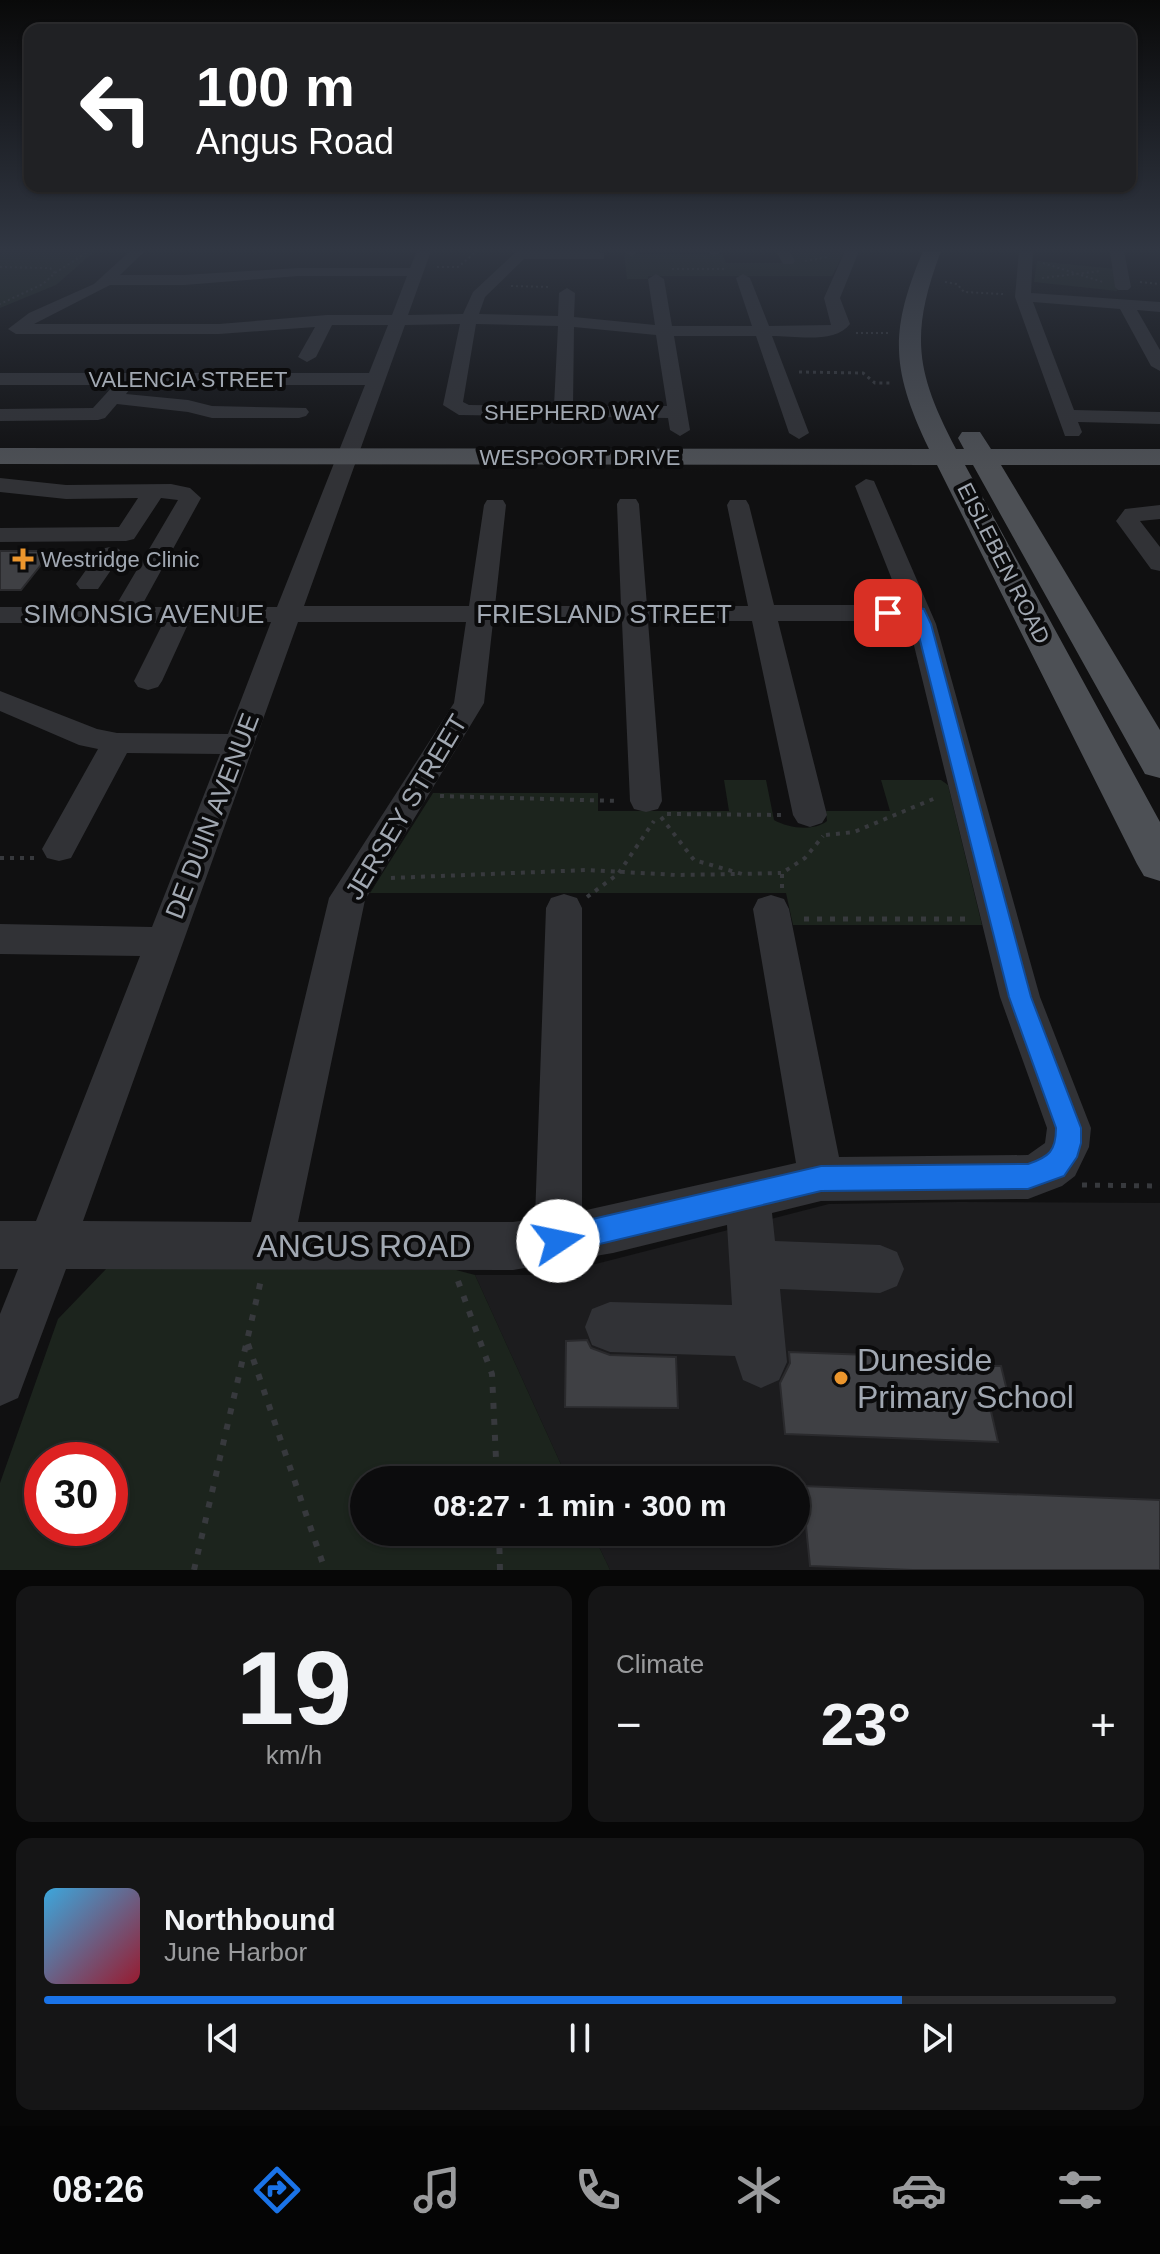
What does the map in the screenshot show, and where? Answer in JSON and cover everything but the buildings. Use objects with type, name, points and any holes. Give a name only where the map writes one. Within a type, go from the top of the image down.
[{"type":"main road","name":"EISLEBEN ROAD","points":[[910,324],[909,358],[916,387],[969,464],[1160,764]]},
{"type":"main road","name":"EISLEBEN ROAD","points":[[961,418],[969,464],[1160,864]]},
{"type":"main road","name":"WESPOORT DRIVE","points":[[0,456],[345,464],[969,464],[1160,470]]},
{"type":"main road","name":"WESPOORT DRIVE","points":[[969,464],[1160,457]]},
{"type":"main road","name":"WESPOORT DRIVE","points":[[8,486],[345,464]]},
{"type":"street","points":[[0,344],[23,324]]},
{"type":"street","points":[[16,329],[219,329],[276,324]]},
{"type":"street","points":[[307,357],[325,324]]},
{"type":"street","name":"DE DUIN AVENUE","points":[[0,1380],[396,324]]},
{"type":"street","name":"SHEPHERD WAY","points":[[468,324],[453,405],[456,409],[678,412]]},
{"type":"street","points":[[563,412],[566,324]]},
{"type":"street","points":[[591,324],[665,331],[762,331],[837,329],[842,324]]},
{"type":"street","points":[[664,324],[680,431]]},
{"type":"street","points":[[760,324],[799,433]]},
{"type":"street","points":[[1035,324],[1069,424],[1160,418]]},
{"type":"street","points":[[1139,324],[1160,366]]},
{"type":"street","points":[[105,346],[122,329]]},
{"type":"street","points":[[208,347],[219,329]]},
{"type":"street","name":"VALENCIA STREET","points":[[0,379],[376,379]]},
{"type":"street","points":[[98,414],[128,379]]},
{"type":"street","points":[[112,398],[188,406],[220,413],[299,412]]},
{"type":"street","points":[[0,415],[137,415]]},
{"type":"street","points":[[8,486],[66,492],[154,491],[182,493],[190,498],[124,614]]},
{"type":"street","name":"ANGUS ROAD","points":[[0,1245],[513,1246],[558,1241],[821,1179],[1028,1177],[1055,1167],[1064,1157],[1069,1143],[1069,1128],[1020,997],[919,613],[866,486]]},
{"type":"street","points":[[75,545],[107,491]]},
{"type":"street","points":[[75,545],[126,534],[154,491]]},
{"type":"street","points":[[30,535],[66,492]]},
{"type":"street","points":[[628,504],[633,615],[652,808]]},
{"type":"street","name":"JERSEY STREET","points":[[269,1246],[347,898],[356,879],[469,703],[495,505]]},
{"type":"street","points":[[738,505],[762,614],[817,825]]},
{"type":"street","points":[[1160,512],[1129,516],[1128,521],[1160,564]]},
{"type":"street","points":[[0,535],[30,535],[110,554],[158,554]]},
{"type":"street","points":[[89,584],[110,554]]},
{"type":"street","name":"FRIESLAND STREET","points":[[288,614],[919,613]]},
{"type":"street","points":[[148,681],[180,614]]},
{"type":"street","name":"SIMONSIG AVENUE","points":[[0,615],[288,614]]},
{"type":"street","points":[[0,700],[90,738],[117,743],[240,744]]},
{"type":"street","points":[[59,849],[117,743]]},
{"type":"street","points":[[775,900],[821,1179]]},
{"type":"street","points":[[558,1241],[564,908]]},
{"type":"street","points":[[0,939],[165,942]]},
{"type":"street","points":[[610,1327],[760,1346],[748,1197]]},
{"type":"street","points":[[754,1264],[880,1269]]},
{"type":"path","points":[[837,329],[856,333],[894,333]]},
{"type":"path","points":[[777,372],[863,373],[875,383],[891,383]]},
{"type":"path","points":[[414,792],[433,796],[652,808],[817,825],[854,832],[949,792],[967,792]]},
{"type":"path","points":[[564,908],[601,890],[624,871],[652,808]]},
{"type":"path","points":[[652,808],[694,860],[742,874],[775,900],[1002,924]]},
{"type":"path","points":[[775,900],[816,848],[817,825]]},
{"type":"path","points":[[356,879],[624,871],[677,875],[742,874]]},
{"type":"path","points":[[1077,1185],[1160,1186]]},
{"type":"path","points":[[194,1570],[269,1246]]},
{"type":"path","points":[[468,1246],[457,1283],[492,1374],[496,1466]]},
{"type":"path","points":[[247,1341],[325,1570]]},
{"type":"path","points":[[499,1546],[500,1570]]},
{"type":"shaded area","points":[[724,780],[766,780],[774,820],[793,827],[808,828],[827,821],[826,811],[890,811],[881,780],[941,780],[948,785],[982,925],[793,925],[786,893],[370,893],[433,793],[598,793],[598,811],[729,811]]},
{"type":"shaded area","name":"Duneside Primary School","points":[[1160,1203],[1160,1570],[610,1570],[599,1546],[810,1546],[810,1466],[562,1466],[475,1275],[553,1275],[829,1204]]},
{"type":"shaded area","points":[[107,1268],[456,1270],[475,1275],[562,1466],[350,1466],[350,1546],[599,1546],[610,1570],[0,1570],[0,1483],[58,1319]]},
{"type":"place","name":"Westridge Clinic","points":[[23,559]]},
{"type":"place","name":"Duneside Primary School","points":[[841,1378]]},
{"type":"route","points":[[558,1241],[821,1179],[1028,1177],[1055,1167],[1064,1157],[1069,1143],[1069,1128],[1020,997],[923,624],[919,613],[888,613]]}]
